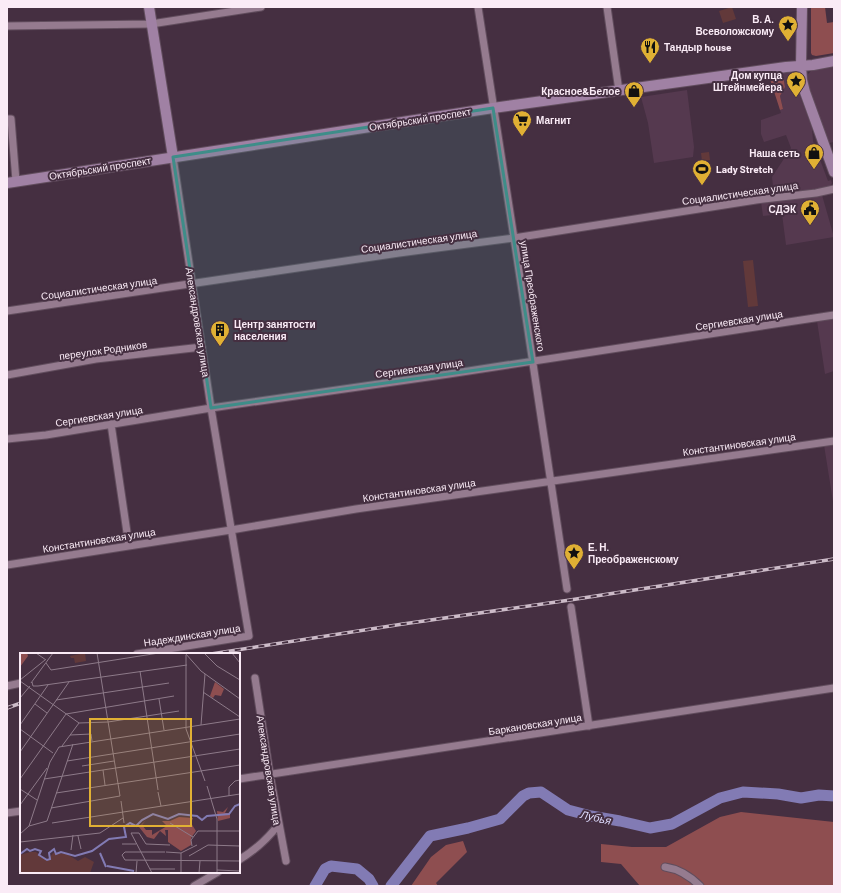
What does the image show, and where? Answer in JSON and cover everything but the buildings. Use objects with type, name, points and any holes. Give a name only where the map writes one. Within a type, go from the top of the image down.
[{"type":"street","name":"Александровская улица","points":[[149,7],[211,408],[249,636]]},
{"type":"street","points":[[7,26],[151,24],[261,7]]},
{"type":"street","name":"улица Преображенского","points":[[478,7],[567,589]]},
{"type":"street","points":[[607,7],[619,90]]},
{"type":"street","points":[[802,7],[802,80],[834,172]]},
{"type":"street","name":"Октябрьский проспект","points":[[11,182],[493,108],[834,61]]},
{"type":"street","points":[[9,119],[11,182]]},
{"type":"street","name":"Социалистическая улица","points":[[7,312],[399,253],[514,238],[756,200],[816,193],[834,189]]},
{"type":"street","name":"Сергиевская улица","points":[[7,440],[211,408],[533,362],[834,315]]},
{"type":"street","name":"переулок Родников","points":[[7,375],[96,359],[202,347]]},
{"type":"street","points":[[111,424],[129,546]]},
{"type":"street","name":"Константиновская улица","points":[[7,564],[231,530],[356,509],[834,441]]},
{"type":"street","points":[[570,607],[589,726]]},
{"type":"street","name":"Надеждинская улица","points":[[143,653],[249,636]]},
{"type":"street","name":"Александровская улица","points":[[255,678],[278,825],[286,861]]},
{"type":"street","points":[[7,686],[20,682]]},
{"type":"street","name":"Баркановская улица","points":[[240,779],[834,688]]},
{"type":"street","points":[[7,814],[20,811]]},
{"type":"street","points":[[240,859],[254,851],[263,843],[278,825]]},
{"type":"street","points":[[665,866],[675,869],[700,886]]},
{"type":"street","points":[[194,886],[216,873]]},
{"type":"highlighted area","points":[[493,108],[533,362],[211,408],[173,157]]},
{"type":"shaded area","points":[[732,7],[736,19],[723,23],[719,11]]},
{"type":"shaded area","points":[[811,7],[825,7],[827,23],[834,22],[834,53],[816,56],[812,55],[811,53]]},
{"type":"shaded area","points":[[834,67],[834,142],[829,143],[809,91],[807,79],[808,74],[811,71]]},
{"type":"shaded area","points":[[782,71],[793,74],[812,128],[813,141],[828,181],[831,180],[832,183],[830,186],[814,190],[774,196],[772,177],[791,148],[786,135],[764,142],[761,134],[761,120],[781,113],[780,110],[783,109],[780,96],[785,86]]},
{"type":"shaded area","points":[[783,75],[785,87],[780,96],[783,109],[780,110],[769,76]]},
{"type":"shaded area","points":[[687,90],[694,147],[693,157],[654,163],[648,123],[641,97]]},
{"type":"shaded area","points":[[709,152],[710,160],[702,161],[701,153]]},
{"type":"shaded area","points":[[822,195],[834,237],[786,245],[782,214],[763,216],[761,202]]},
{"type":"shaded area","points":[[753,260],[758,306],[748,307],[743,261]]},
{"type":"shaded area","points":[[834,318],[834,371],[825,374],[817,321]]},
{"type":"shaded area","points":[[834,444],[834,508],[824,445]]},
{"type":"shaded area","points":[[741,812],[834,822],[834,886],[640,886],[621,864],[601,862],[601,844],[632,847],[666,847],[720,817]]},
{"type":"shaded area","points":[[463,841],[467,852],[436,883],[438,886],[411,886],[431,857],[446,845]]},
{"type":"waterway","name":"Лубья","points":[[391,886],[430,836],[500,819],[523,796],[529,793],[541,792],[568,810],[650,828],[672,824],[720,798],[743,792],[778,794],[801,798],[819,795],[834,796]]},
{"type":"waterway","name":"Лубья","points":[[315,886],[325,869],[331,866],[357,869],[369,879],[373,886]]},
{"type":"railway","points":[[217,653],[834,559]]},
{"type":"railway","points":[[7,708],[20,703]]},
{"type":"place","name":"В. А. Всеволожскому","points":[[788,42]]},
{"type":"place","name":"Тандыр house","points":[[650,64]]},
{"type":"place","name":"Дом купца Штейнмейера","points":[[796,98]]},
{"type":"place","name":"Красное&Белое","points":[[634,108]]},
{"type":"place","name":"Магнит","points":[[522,137]]},
{"type":"place","name":"Наша сеть","points":[[814,170]]},
{"type":"place","name":"Lady Stretch","points":[[702,186]]},
{"type":"place","name":"СДЭК","points":[[810,226]]},
{"type":"place","name":"Центр занятости населения","points":[[220,347]]},
{"type":"place","name":"Е. Н. Преображенскому","points":[[574,570]]}]
